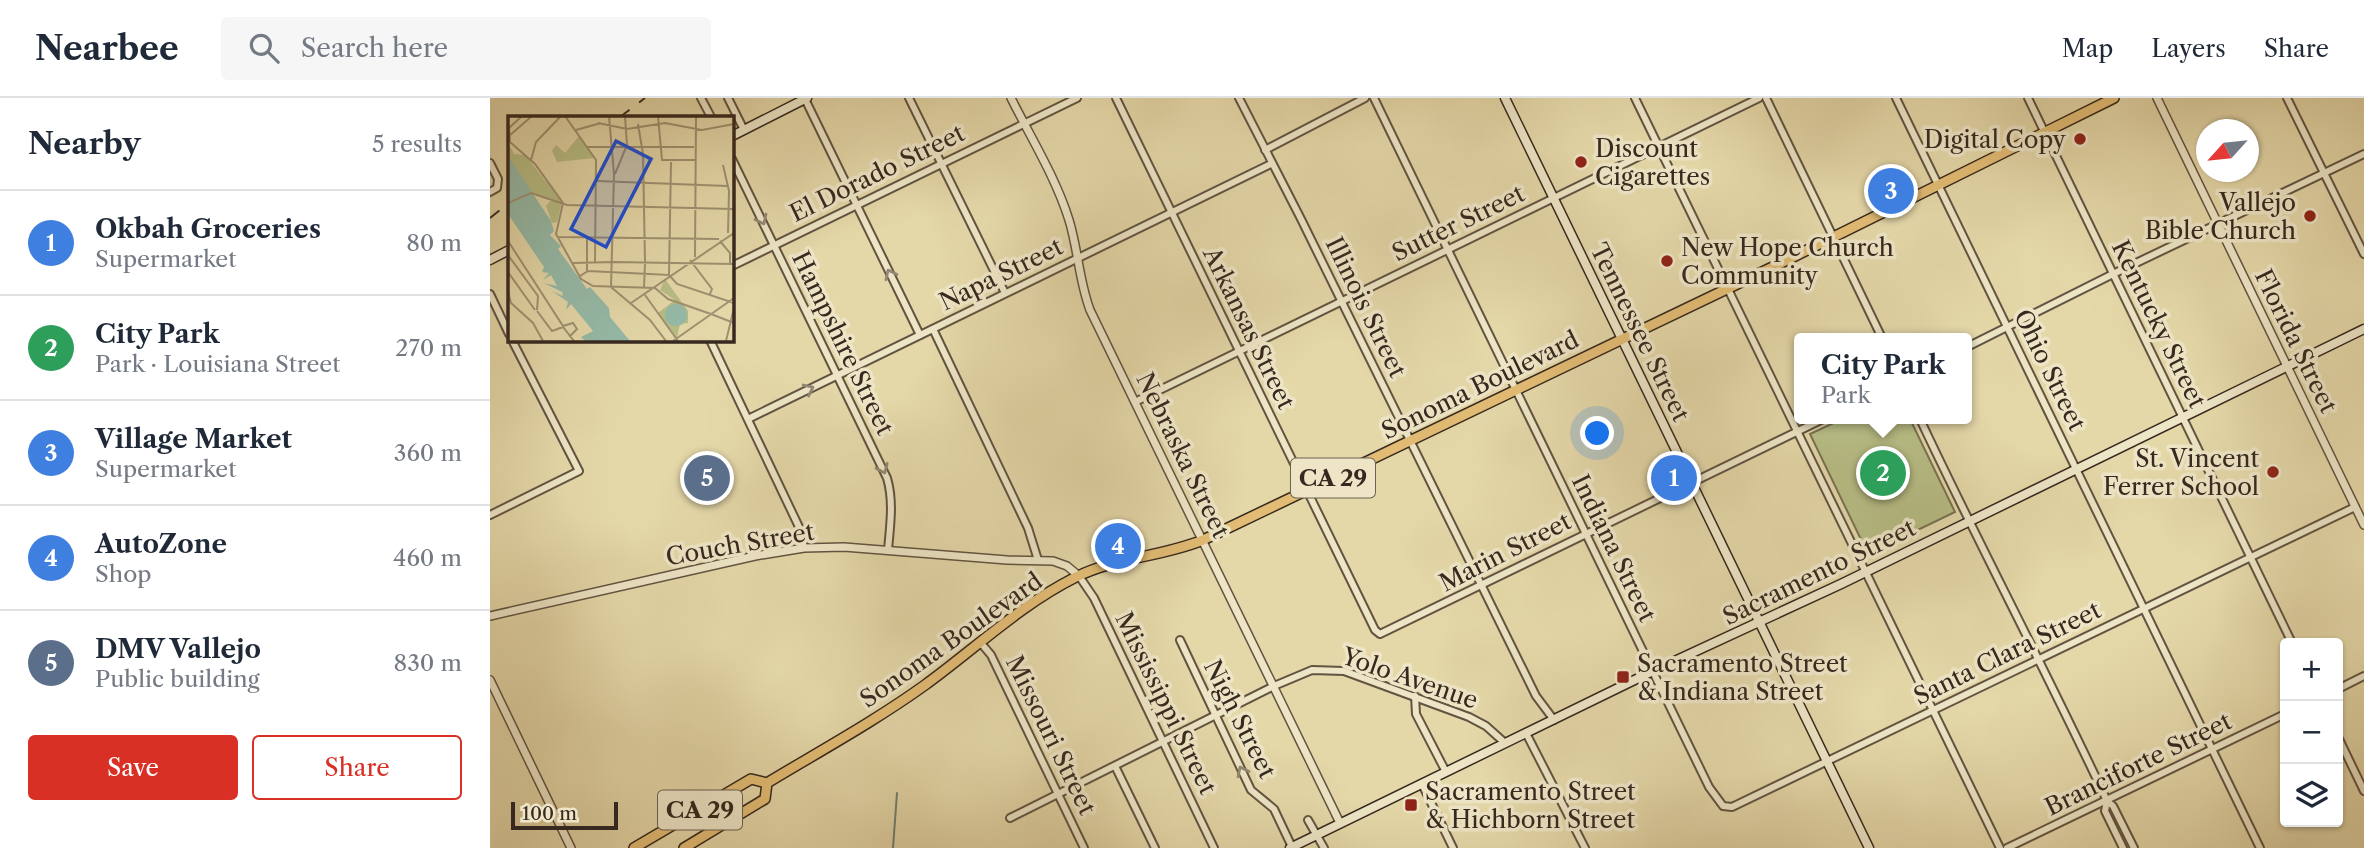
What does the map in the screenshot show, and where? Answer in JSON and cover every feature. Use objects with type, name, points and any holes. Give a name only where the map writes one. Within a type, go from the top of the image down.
[{"type":"main road","name":"Tennessee Street","points":[[1505,98],[1870,848]]},
{"type":"main road","name":"Sonoma Boulevard","points":[[634,848],[751,779],[767,783],[897,704],[1037,599],[1079,576],[1116,562],[1165,553],[1203,540],[1728,288],[2114,98]]},
{"type":"main road","points":[[733,136],[806,99]]},
{"type":"main road","points":[[490,260],[508,251]]},
{"type":"main road","name":"Sacramento Street","points":[[1291,847],[2364,329]]},
{"type":"main road","name":"Sonoma Boulevard","points":[[684,848],[765,799],[767,783]]},
{"type":"street","points":[[701,98],[710,116]]},
{"type":"street","points":[[728,98],[744,130]]},
{"type":"street","points":[[909,98],[1006,293]]},
{"type":"street","name":"Nebraska Street","points":[[1011,98],[1063,204],[1070,223],[1083,292],[1090,310],[1340,824]]},
{"type":"street","name":"El Dorado Street","points":[[733,266],[1077,98]]},
{"type":"street","name":"Arkansas Street","points":[[1116,98],[1348,574]]},
{"type":"street","name":"Illinois Street","points":[[1238,98],[1342,301],[1480,586],[1550,721]]},
{"type":"street","points":[[1265,150],[1365,98]]},
{"type":"street","name":"Indiana Street","points":[[1374,98],[1692,751]]},
{"type":"street","points":[[1634,98],[1794,423]]},
{"type":"street","name":"Sutter Street","points":[[1135,402],[1759,98]]},
{"type":"street","points":[[1766,98],[1880,333]]},
{"type":"street","name":"Ohio Street","points":[[1896,98],[2260,848]]},
{"type":"street","name":"Kentucky Street","points":[[2028,98],[2290,638]]},
{"type":"street","name":"Florida Street","points":[[2157,98],[2287,366],[2359,505],[2364,525]]},
{"type":"street","points":[[2287,98],[2364,254]]},
{"type":"street","points":[[806,99],[920,335]]},
{"type":"street","points":[[1972,344],[2364,154]]},
{"type":"street","name":"Hampshire Street","points":[[733,161],[887,478],[891,500],[887,550]]},
{"type":"street","points":[[490,163],[498,179],[497,188],[490,192]]},
{"type":"street","name":"Napa Street","points":[[748,419],[1271,164]]},
{"type":"street","points":[[490,294],[508,332]]},
{"type":"street","points":[[933,329],[1028,528],[1038,560]]},
{"type":"street","points":[[490,515],[579,471],[513,341]]},
{"type":"street","points":[[710,341],[799,527],[804,548]]},
{"type":"street","points":[[1795,424],[2000,848]]},
{"type":"street","name":"Marin Street","points":[[1348,574],[1375,630],[1380,634],[1813,424]]},
{"type":"street","points":[[1922,424],[2107,801],[2113,806],[2134,848]]},
{"type":"street","name":"Santa Clara Street","points":[[1692,751],[1713,793],[1723,806],[1732,807],[2359,505]]},
{"type":"street","name":"Couch Street","points":[[490,616],[755,556],[804,548],[844,547],[1038,560],[1061,563],[1079,576]]},
{"type":"street","name":"Mississippi Street","points":[[1079,576],[1094,598],[1214,848]]},
{"type":"street","name":"Nigh Street","points":[[1180,640],[1251,790],[1274,809],[1291,847]]},
{"type":"street","name":"Missouri Street","points":[[980,642],[991,655],[1084,848]]},
{"type":"street","name":"Yolo Avenue","points":[[1274,686],[1312,670],[1344,671],[1415,696],[1486,726],[1505,743]]},
{"type":"street","points":[[2343,686],[2364,676]]},
{"type":"street","points":[[490,680],[571,848]]},
{"type":"street","points":[[1010,818],[1274,686]]},
{"type":"street","points":[[1415,696],[1416,715],[1446,772]]},
{"type":"street","name":"Branciforte Street","points":[[2007,848],[2280,717]]},
{"type":"street","points":[[1525,733],[1585,848]]},
{"type":"street","points":[[2343,747],[2364,791]]},
{"type":"street","points":[[1115,766],[1155,848]]},
{"type":"street","points":[[1422,783],[1453,848]]},
{"type":"street","points":[[2107,801],[2105,811],[2123,848]]},
{"type":"street","points":[[1308,820],[1324,848]]},
{"type":"green space","points":[[1831,424],[1912,424],[1955,512],[1868,554],[1810,434]]},
{"type":"waterway","points":[[893,848],[897,793]]},
{"type":"railway","points":[[621,116],[645,98]]},
{"type":"railway","points":[[490,218],[508,204]]},
{"type":"place","name":"Digital Copy","points":[[2080,139]]},
{"type":"place","name":"Discount Cigarettes","points":[[1581,162]]},
{"type":"place","name":"Village Market","points":[[1891,191]]},
{"type":"place","name":"Vallejo Bible Church","points":[[2310,216]]},
{"type":"place","name":"New Hope Church Community","points":[[1667,261]]},
{"type":"place","name":"St. Vincent Ferrer School","points":[[2273,472]]},
{"type":"place","name":"City Park","points":[[1883,473]]},
{"type":"place","name":"DMV Vallejo","points":[[707,478]]},
{"type":"place","name":"Okbah Groceries","points":[[1674,478]]},
{"type":"place","name":"AutoZone","points":[[1118,546]]},
{"type":"place","name":"Sacramento Street & Indiana Street","points":[[1623,677]]},
{"type":"place","name":"Sacramento Street & Hichborn Street","points":[[1411,805]]}]
